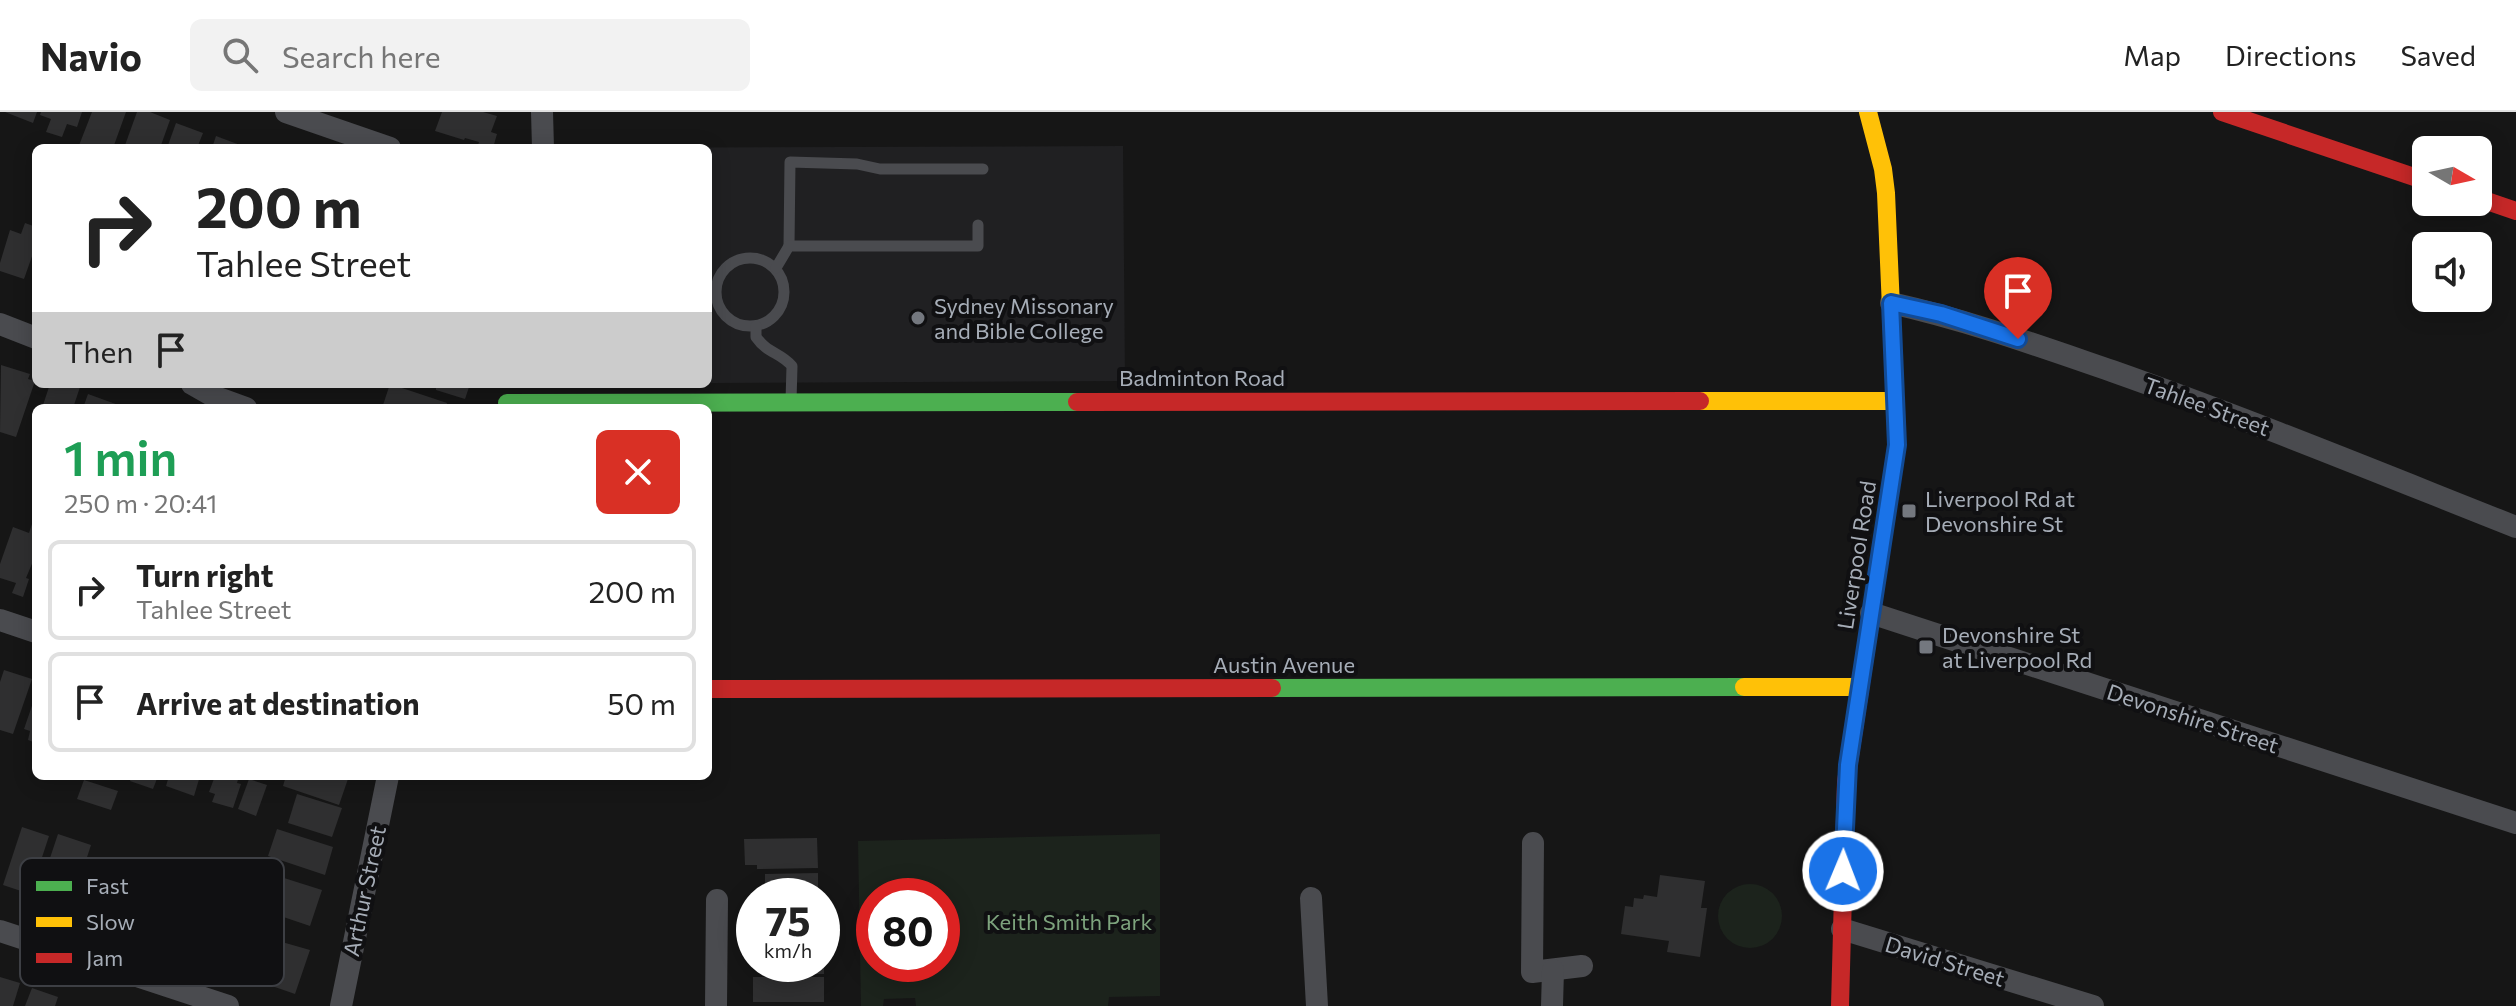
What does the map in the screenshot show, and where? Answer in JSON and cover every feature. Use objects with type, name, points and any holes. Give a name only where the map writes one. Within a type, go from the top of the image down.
[{"type":"main road","name":"Liverpool Road","points":[[1840,1006],[1846,782],[1894,473],[1896,401],[1886,193],[1868,112]]},
{"type":"main road","points":[[2222,112],[2412,176]]},
{"type":"main road","points":[[2492,200],[2514,203]]},
{"type":"main road","name":"Badminton Road","points":[[509,398],[1896,401]]},
{"type":"main road","name":"Austin Avenue","points":[[712,689],[1859,687]]},
{"type":"street","points":[[286,112],[378,144]]},
{"type":"street","points":[[542,112],[543,144]]},
{"type":"street","name":"Tahlee Street","points":[[1891,303],[1970,323],[2208,405],[2516,527]]},
{"type":"street","points":[[0,324],[32,336]]},
{"type":"street","points":[[199,388],[235,404]]},
{"type":"street","name":"Devonshire Street","points":[[1871,613],[2516,823]]},
{"type":"street","points":[[0,620],[32,631]]},
{"type":"street","name":"Arthur Street","points":[[341,1006],[387,780]]},
{"type":"street","points":[[1533,843],[1532,972],[1582,966]]},
{"type":"street","points":[[1311,898],[1317,1006]]},
{"type":"street","points":[[716,1006],[717,900]]},
{"type":"street","name":"David Street","points":[[1842,929],[2093,1006]]},
{"type":"street","points":[[0,931],[20,938]]},
{"type":"street","points":[[1552,1006],[1553,970]]},
{"type":"street","points":[[167,986],[228,1006]]},
{"type":"lane","points":[[776,268],[789,246],[790,162],[857,164],[880,169],[983,169]]},
{"type":"lane","points":[[789,246],[978,246],[978,225]]},
{"type":"lane","points":[[755,257],[766,260],[776,268],[785,288],[778,313],[756,326],[744,326],[726,317],[719,307],[716,286],[720,274],[731,263],[755,257]]},
{"type":"lane","points":[[756,326],[756,337],[765,349],[786,359],[792,366],[791,401]]},
{"type":"shaded area","name":"Sydney Missonary and Bible College","points":[[1123,146],[1125,381],[712,383],[712,147]]},
{"type":"green space","name":"Keith Smith Park","points":[[1160,834],[1160,996],[1109,997],[1108,1006],[916,1006],[915,998],[884,999],[883,1006],[861,1006],[861,982],[960,982],[960,878],[859,878],[858,841]]},
{"type":"green space","points":[[1744,884],[1756,884],[1773,893],[1780,904],[1780,928],[1773,939],[1756,948],[1744,948],[1732,943],[1723,934],[1718,922],[1718,910],[1723,898],[1732,889]]},
{"type":"building","points":[[5,112],[37,112],[33,123]]},
{"type":"building","points":[[41,112],[82,112],[77,127],[67,124],[62,137],[46,132],[51,119],[40,115]]},
{"type":"building","points":[[92,112],[126,112],[114,144],[80,144]]},
{"type":"building","points":[[137,112],[150,112],[170,120],[161,144],[125,144]]},
{"type":"building","points":[[442,112],[483,112],[497,116],[491,132],[497,134],[494,144],[478,144],[435,131]]},
{"type":"building","points":[[176,123],[203,133],[199,144],[168,144]]},
{"type":"building","points":[[216,136],[237,144],[213,144]]},
{"type":"building","points":[[25,223],[32,226],[32,256],[24,279],[0,271],[10,230],[21,234]]},
{"type":"building","points":[[1,365],[30,374],[28,379],[32,380],[33,388],[16,437],[0,432]]},
{"type":"building","points":[[49,388],[80,388],[74,404],[43,404]]},
{"type":"building","points":[[389,388],[402,388],[447,403],[447,404],[383,404]]},
{"type":"building","points":[[436,388],[469,388],[465,399]]},
{"type":"building","points":[[88,394],[116,404],[84,404]]},
{"type":"building","points":[[32,524],[32,564],[23,597],[12,593],[16,583],[0,578],[0,564],[13,527],[29,533]]},
{"type":"building","points":[[4,670],[32,679],[13,734],[0,730],[0,682]]},
{"type":"building","points":[[32,706],[32,742],[28,740],[30,731],[24,729]]},
{"type":"building","points":[[84,780],[118,791],[111,810],[77,799]]},
{"type":"building","points":[[130,780],[156,780],[153,789]]},
{"type":"building","points":[[168,780],[199,780],[194,796],[166,786]]},
{"type":"building","points":[[214,780],[238,780],[237,783],[241,784],[233,808],[212,802],[215,794],[209,792]]},
{"type":"building","points":[[249,780],[267,785],[256,816],[238,809]]},
{"type":"building","points":[[285,780],[348,780],[339,805],[283,786]]},
{"type":"building","points":[[297,794],[342,808],[332,837],[288,823]]},
{"type":"building","points":[[22,827],[49,836],[42,858],[20,858],[20,891],[3,885]]},
{"type":"building","points":[[277,829],[333,847],[325,875],[284,861],[284,858],[268,856]]},
{"type":"building","points":[[58,834],[91,845],[87,858],[50,858]]},
{"type":"building","points":[[817,838],[818,868],[757,869],[757,865],[745,865],[744,839]]},
{"type":"building","points":[[818,873],[818,878],[765,878],[765,874]]},
{"type":"building","points":[[1660,875],[1705,881],[1701,908],[1707,908],[1700,957],[1667,952],[1669,941],[1621,934],[1625,906],[1633,907],[1634,898],[1643,899],[1644,895],[1657,897]]},
{"type":"building","points":[[284,878],[322,890],[310,926],[284,917]]},
{"type":"building","points":[[284,943],[310,950],[295,994],[272,986],[284,986]]},
{"type":"building","points":[[0,977],[20,983],[13,1006],[0,1006]]},
{"type":"building","points":[[753,982],[824,982],[824,1002],[753,1002]]},
{"type":"building","points":[[32,988],[58,997],[55,1006],[25,1006]]},
{"type":"traffic: fast","points":[[507,403],[1077,402]]},
{"type":"traffic: fast","points":[[1272,688],[1744,687]]},
{"type":"traffic: slow","points":[[1868,112],[1886,193],[1892,331]]},
{"type":"traffic: slow","points":[[1700,401],[1896,401]]},
{"type":"traffic: slow","points":[[1744,687],[1859,687]]},
{"type":"traffic: jam","points":[[2222,112],[2412,176]]},
{"type":"traffic: jam","points":[[2492,203],[2516,211]]},
{"type":"traffic: jam","points":[[1840,1006],[1846,782],[1897,445],[1892,331]]},
{"type":"traffic: jam","points":[[1077,402],[1700,401]]},
{"type":"traffic: jam","points":[[712,689],[1272,688]]},
{"type":"place","name":"Sydney Missonary and Bible College","points":[[918,318]]},
{"type":"place","name":"Liverpool Rd at Devonshire St","points":[[1909,511]]},
{"type":"place","name":"Devonshire St at Liverpool Rd","points":[[1926,647]]},
{"type":"route","points":[[1843,871],[1848,765],[1897,445],[1891,303],[1941,314],[2018,339]]}]
